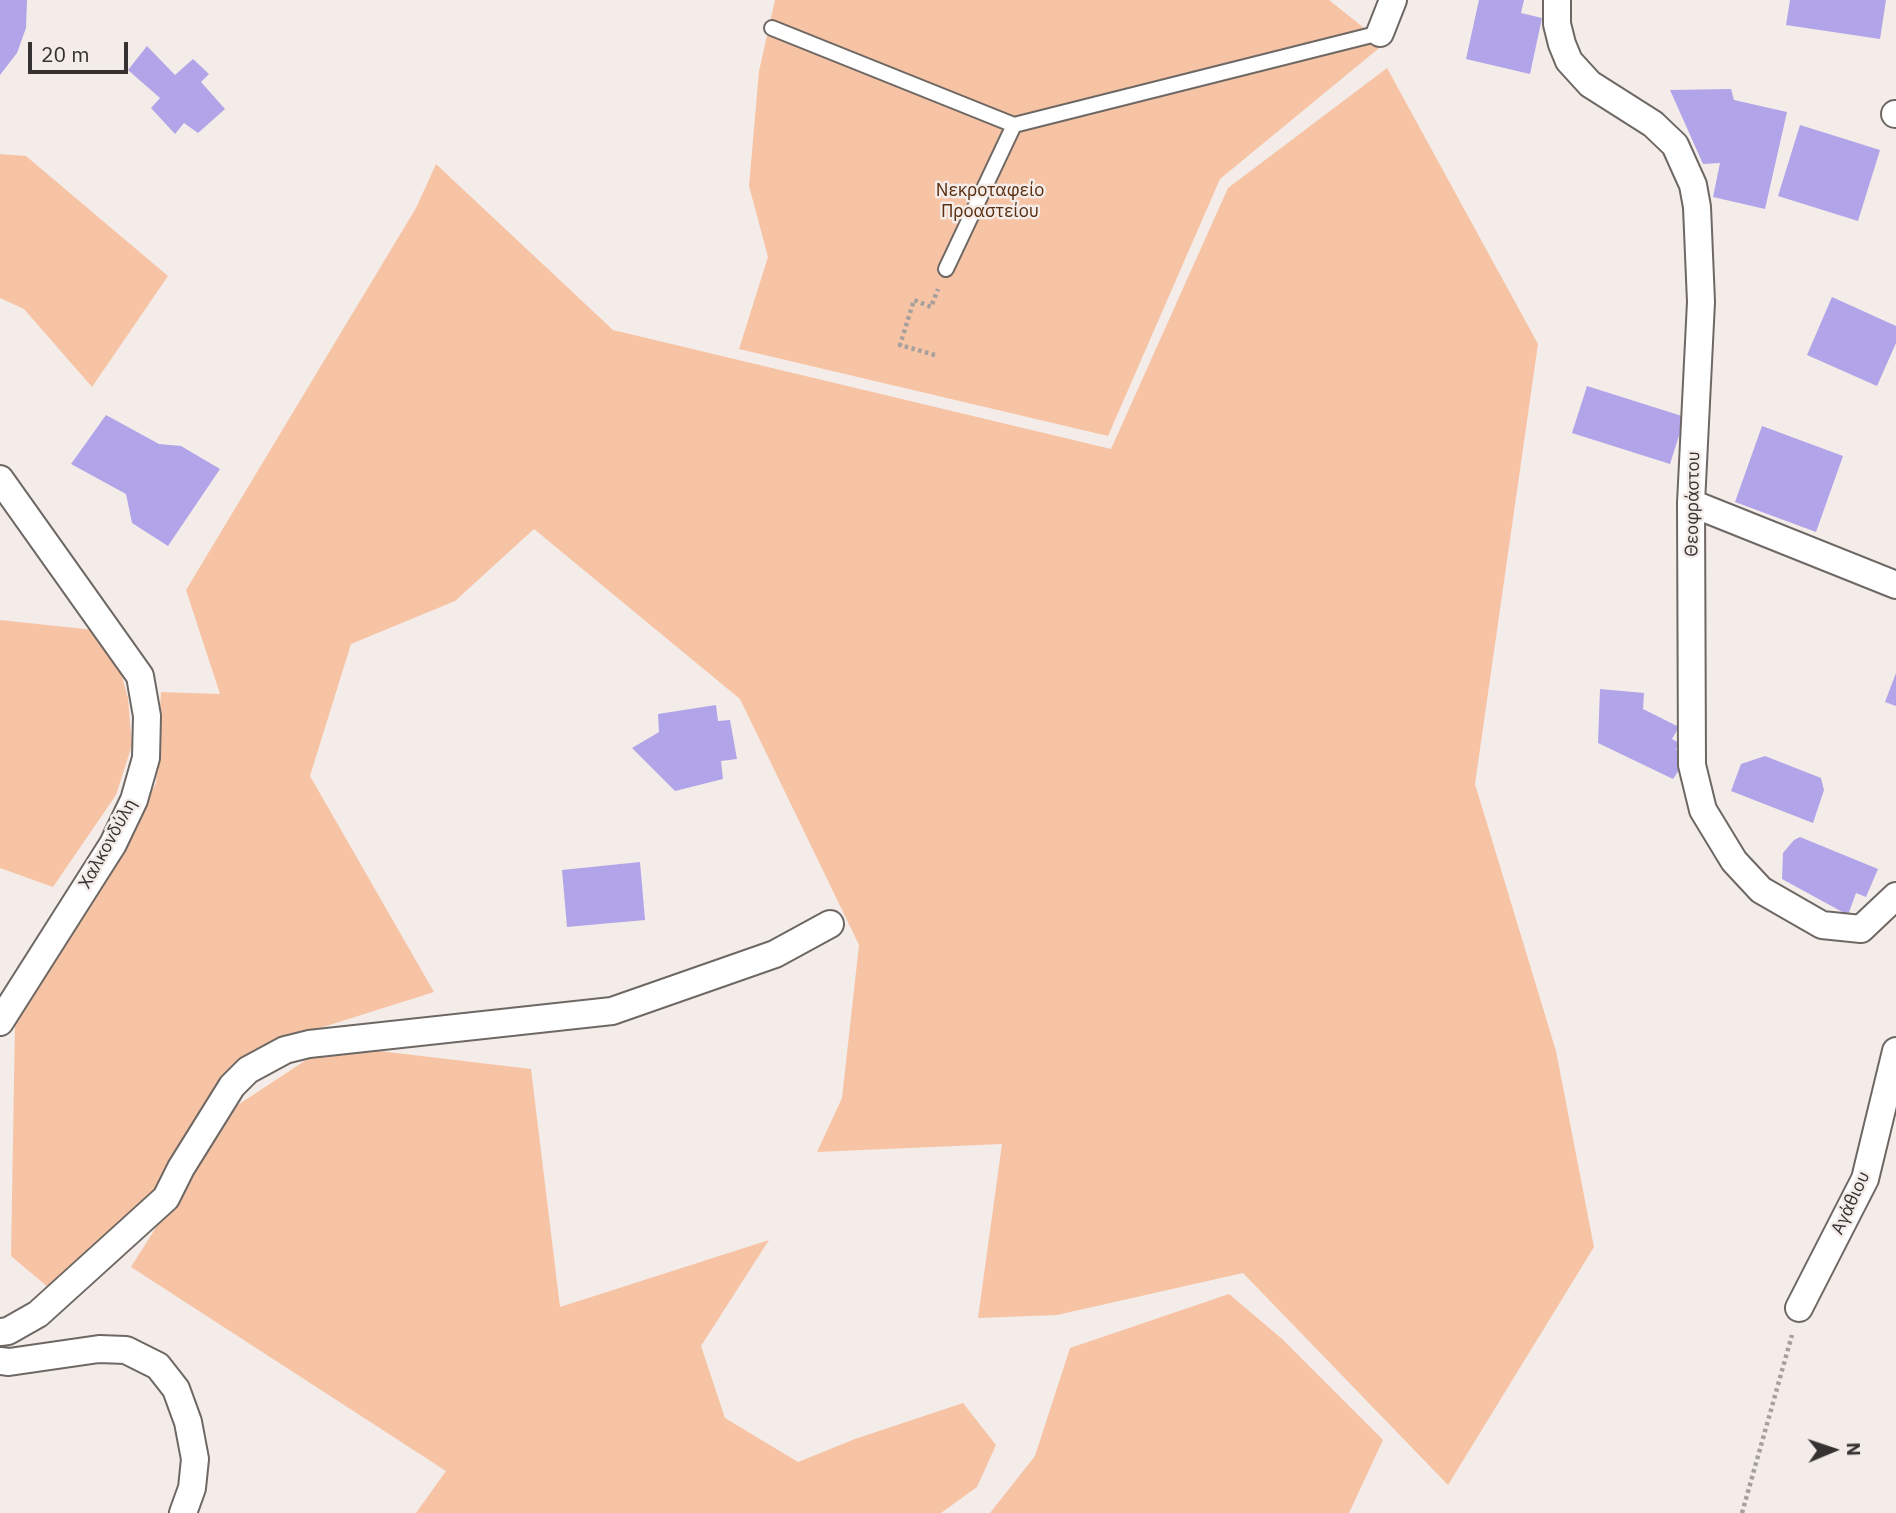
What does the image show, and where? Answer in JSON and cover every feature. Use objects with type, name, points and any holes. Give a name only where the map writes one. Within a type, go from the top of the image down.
[{"type":"street","points":[[1380,33],[1392,0]]},
{"type":"street","name":"Θεοφράστου","points":[[1558,0],[1559,34],[1565,53],[1576,70],[1590,84],[1664,133],[1675,145],[1693,185],[1700,238],[1701,302],[1691,503],[1692,765],[1703,810],[1734,861],[1761,890],[1822,925],[1861,929],[1896,897]]},
{"type":"street","name":"Χαλκονδύλη","points":[[0,479],[140,676],[147,716],[146,758],[134,800],[113,844],[0,1022]]},
{"type":"street","points":[[1691,503],[1896,585]]},
{"type":"street","points":[[0,1332],[8,1331],[38,1314],[166,1198],[181,1168],[232,1086],[248,1070],[285,1050],[309,1044],[612,1011],[775,954],[830,924]]},
{"type":"street","name":"Αγάθιου","points":[[1799,1308],[1865,1179],[1896,1051]]},
{"type":"street","points":[[0,1361],[99,1349],[126,1350],[158,1366],[176,1389],[188,1422],[195,1459],[192,1488],[183,1513]]},
{"type":"lane","points":[[772,28],[1014,125],[1380,33]]},
{"type":"lane","points":[[946,269],[1014,125]]},
{"type":"path","points":[[934,355],[900,345],[915,300],[931,307],[946,269]]},
{"type":"path","points":[[1742,1513],[1799,1308]]},
{"type":"green space","name":"Νεκροταφείο Προαστείου","points":[[775,0],[1329,0],[1384,44],[1220,179],[1108,436],[739,349],[768,257],[749,186],[759,71]]},
{"type":"green space","points":[[1387,68],[1538,344],[1475,784],[1556,1051],[1594,1247],[1448,1485],[1243,1273],[1057,1315],[978,1318],[1002,1144],[817,1152],[842,1098],[859,945],[740,699],[534,529],[455,601],[351,644],[310,776],[434,992],[260,1047],[223,1080],[155,1197],[49,1288],[11,1256],[15,1021],[117,858],[156,783],[161,692],[220,694],[186,590],[416,208],[436,164],[613,330],[1111,449],[1228,188]]},
{"type":"green space","points":[[0,154],[26,156],[168,276],[92,387],[24,309],[0,298]]},
{"type":"green space","points":[[0,620],[94,630],[118,662],[128,698],[132,745],[116,795],[53,887],[0,868]]},
{"type":"green space","points":[[329,1045],[531,1069],[560,1307],[769,1240],[701,1346],[725,1418],[798,1462],[855,1439],[963,1403],[996,1445],[977,1487],[941,1513],[416,1513],[446,1471],[131,1267],[230,1110]]},
{"type":"green space","points":[[1229,1294],[1281,1338],[1383,1440],[1349,1513],[990,1513],[1035,1456],[1070,1348]]},
{"type":"building","points":[[0,0],[27,0],[26,28],[17,53],[0,75]]},
{"type":"building","points":[[1479,0],[1524,0],[1521,13],[1542,18],[1530,74],[1466,59]]},
{"type":"building","points":[[1790,0],[1886,0],[1880,39],[1786,25]]},
{"type":"building","points":[[147,46],[175,75],[193,59],[209,74],[201,82],[225,109],[198,133],[184,123],[175,134],[151,108],[160,98],[128,70]]},
{"type":"building","points":[[1731,89],[1734,100],[1787,112],[1765,209],[1713,197],[1720,163],[1703,164],[1670,90]]},
{"type":"building","points":[[1800,125],[1880,150],[1858,221],[1778,196]]},
{"type":"building","points":[[1832,297],[1896,326],[1896,343],[1877,386],[1807,355]]},
{"type":"building","points":[[1587,386],[1685,417],[1670,464],[1572,433]]},
{"type":"building","points":[[106,415],[159,444],[181,446],[220,469],[168,546],[132,523],[126,494],[71,464]]},
{"type":"building","points":[[1762,426],[1843,456],[1816,532],[1735,502]]},
{"type":"building","points":[[1896,673],[1896,706],[1885,702]]},
{"type":"building","points":[[1600,689],[1644,693],[1643,709],[1679,727],[1672,739],[1679,743],[1676,750],[1685,752],[1685,761],[1673,779],[1598,743]]},
{"type":"building","points":[[716,705],[718,721],[730,720],[737,759],[721,761],[723,779],[675,791],[632,748],[659,732],[658,714]]},
{"type":"building","points":[[1765,756],[1821,778],[1824,790],[1813,823],[1731,791],[1741,764]]},
{"type":"building","points":[[1800,837],[1878,869],[1866,897],[1856,893],[1848,915],[1782,879],[1783,853]]},
{"type":"building","points":[[640,862],[645,920],[567,927],[562,870]]}]
